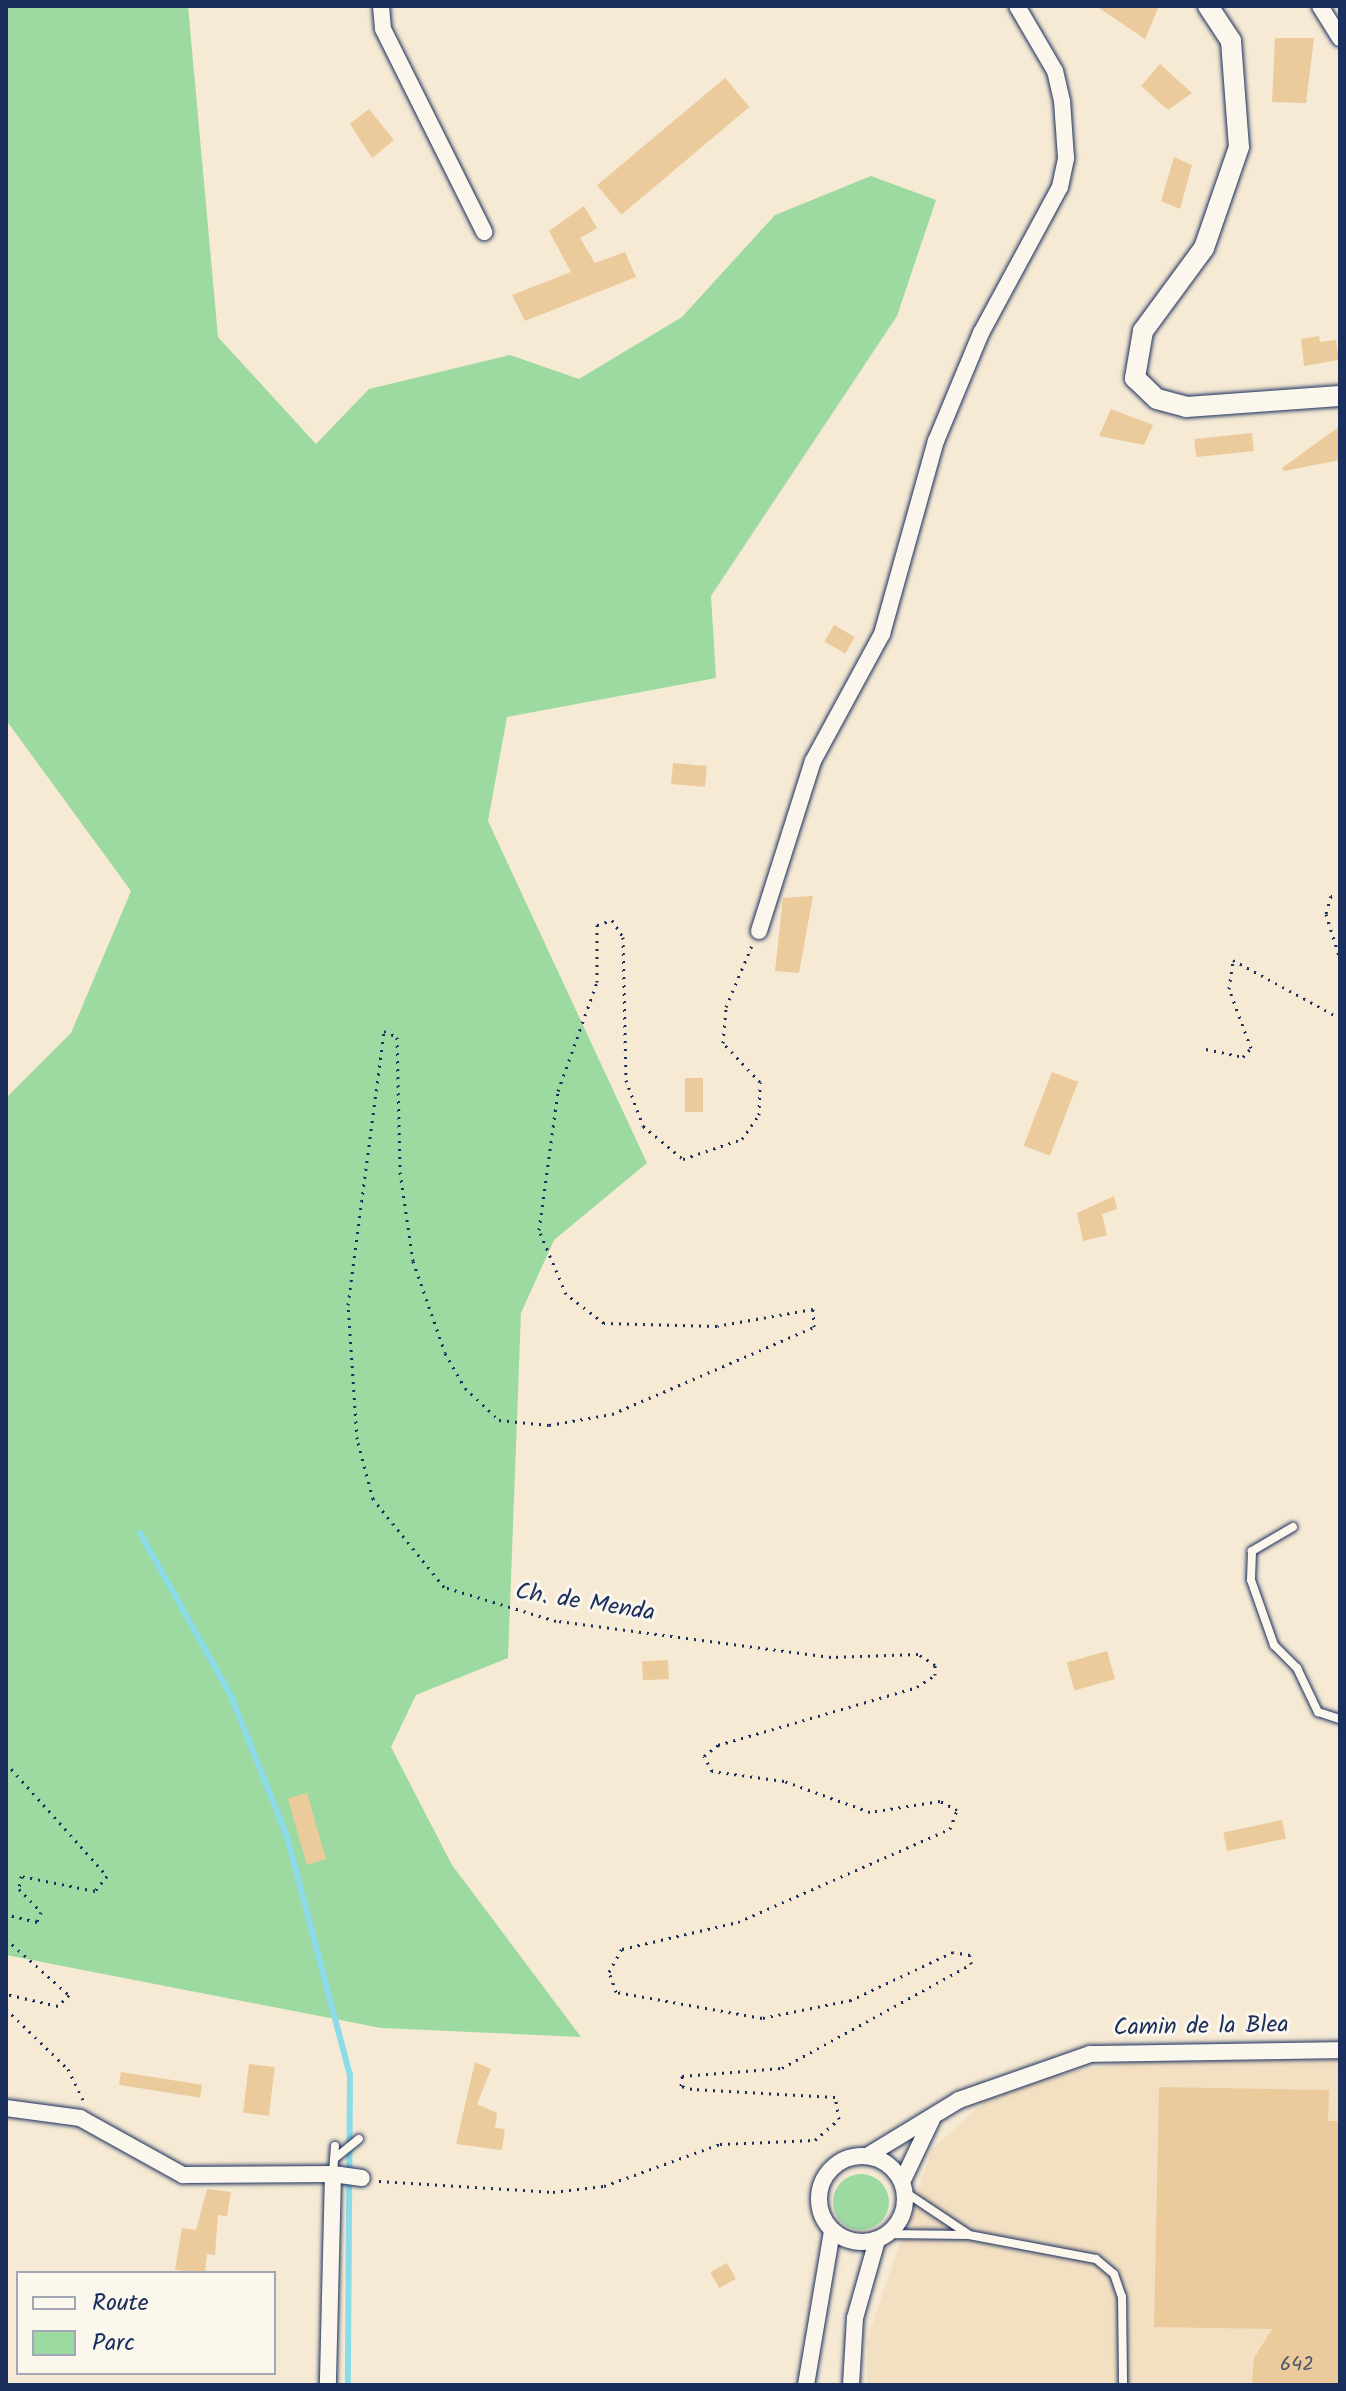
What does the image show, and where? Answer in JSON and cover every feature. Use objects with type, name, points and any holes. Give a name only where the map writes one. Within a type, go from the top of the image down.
[{"type":"street","points":[[381,6],[383,29],[484,232]]},
{"type":"street","points":[[759,931],[813,761],[882,634],[936,441],[981,333],[1060,187],[1066,134],[1055,71],[1017,6]]},
{"type":"street","points":[[1208,6],[1231,41],[1239,147],[1204,248],[1143,331],[1135,378],[1157,399],[1186,407],[1340,396]]},
{"type":"street","points":[[1320,6],[1340,38]]},
{"type":"street","name":"Camin de la Blea","points":[[867,2156],[959,2100],[1090,2054],[1340,2050]]},
{"type":"street","points":[[6,2108],[80,2118],[183,2175],[337,2162],[362,2178]]},
{"type":"street","points":[[851,2385],[855,2318],[882,2237],[902,2215],[903,2187],[933,2118]]},
{"type":"street","points":[[882,2237],[858,2243],[832,2231],[819,2207],[822,2181],[841,2161],[867,2156],[888,2164],[903,2187]]},
{"type":"street","points":[[328,2385],[337,2162]]},
{"type":"street","points":[[806,2385],[832,2231]]},
{"type":"lane","points":[[1293,1527],[1252,1551],[1251,1580],[1274,1645],[1297,1668],[1318,1712],[1340,1719]]},
{"type":"lane","points":[[337,2162],[359,2139]]},
{"type":"lane","points":[[903,2187],[969,2235]]},
{"type":"lane","points":[[882,2237],[969,2235],[1076,2250],[1114,2274],[1122,2297],[1123,2385]]},
{"type":"path","points":[[1340,896],[1331,896],[1326,914],[1340,959]]},
{"type":"path","name":"Ch. de Menda","points":[[362,2178],[504,2191],[604,2186],[720,2144],[815,2140],[839,2119],[835,2097],[692,2089],[681,2086],[682,2076],[782,2068],[967,1970],[970,1955],[953,1952],[851,2000],[762,2018],[616,1992],[609,1972],[622,1949],[738,1922],[950,1829],[957,1810],[940,1801],[870,1812],[784,1781],[712,1771],[704,1756],[718,1745],[917,1687],[935,1675],[935,1665],[918,1654],[831,1657],[541,1618],[444,1587],[416,1561],[373,1499],[357,1439],[348,1305],[379,1036],[394,1032],[400,1172],[413,1261],[445,1353],[465,1388],[499,1420],[549,1425],[612,1414],[803,1335],[819,1320],[813,1309],[717,1326],[604,1323],[566,1294],[539,1230],[558,1091],[597,982],[597,925],[612,920],[623,937],[626,1080],[643,1126],[683,1159],[742,1139],[759,1115],[760,1082],[723,1043],[726,1007],[759,931]]},
{"type":"path","points":[[1206,1049],[1243,1057],[1251,1048],[1229,989],[1233,960],[1340,1018]]},
{"type":"path","points":[[6,1763],[107,1876],[95,1891],[21,1876],[19,1889],[41,1912],[37,1922],[6,1914]]},
{"type":"path","points":[[6,1939],[69,1995],[58,2006],[6,1994]]},
{"type":"path","points":[[6,2009],[68,2069],[86,2105],[80,2118]]},
{"type":"shaded area","points":[[1340,2060],[1340,2385],[867,2385],[867,2340],[932,2149],[984,2102],[1051,2076],[1126,2062]]},
{"type":"green space","points":[[6,6],[188,6],[218,337],[316,444],[369,389],[510,355],[579,379],[682,317],[775,215],[871,176],[936,200],[897,316],[711,596],[716,678],[507,717],[488,821],[647,1163],[554,1240],[521,1313],[508,1658],[416,1695],[391,1747],[452,1865],[581,2037],[381,2028],[6,1955],[6,1098],[71,1033],[131,891],[6,720]]},
{"type":"green space","points":[[861,2174],[880,2183],[889,2202],[880,2221],[861,2230],[842,2221],[833,2202],[842,2183]]},
{"type":"building","points":[[1096,6],[1159,6],[1145,39]]},
{"type":"building","points":[[1275,38],[1314,38],[1306,103],[1272,102]]},
{"type":"building","points":[[1160,64],[1192,93],[1168,110],[1141,86]]},
{"type":"building","points":[[725,78],[749,107],[621,214],[597,185]]},
{"type":"building","points":[[369,109],[394,140],[372,158],[350,124]]},
{"type":"building","points":[[1174,157],[1192,165],[1180,209],[1161,201]]},
{"type":"building","points":[[584,206],[597,228],[580,238],[595,263],[625,252],[636,277],[525,321],[512,295],[571,272],[549,231]]},
{"type":"building","points":[[1319,336],[1320,342],[1336,340],[1339,360],[1304,366],[1301,339]]},
{"type":"building","points":[[1111,409],[1153,425],[1144,445],[1099,436]]},
{"type":"building","points":[[1340,426],[1340,460],[1284,471],[1282,468]]},
{"type":"building","points":[[1252,433],[1254,451],[1196,457],[1194,439]]},
{"type":"building","points":[[834,625],[855,637],[845,653],[824,641]]},
{"type":"building","points":[[673,763],[707,766],[705,787],[671,784]]},
{"type":"building","points":[[813,896],[799,973],[775,971],[783,898]]},
{"type":"building","points":[[1052,1072],[1078,1082],[1050,1156],[1024,1146]]},
{"type":"building","points":[[685,1078],[703,1078],[703,1112],[685,1112]]},
{"type":"building","points":[[1114,1196],[1117,1209],[1102,1214],[1107,1235],[1083,1241],[1077,1213]]},
{"type":"building","points":[[1107,1651],[1115,1679],[1075,1690],[1067,1663]]},
{"type":"building","points":[[668,1660],[669,1679],[643,1680],[642,1661]]},
{"type":"building","points":[[307,1793],[326,1859],[307,1865],[288,1799]]},
{"type":"building","points":[[1282,1820],[1286,1839],[1227,1851],[1223,1832]]},
{"type":"building","points":[[475,2062],[491,2069],[477,2104],[497,2113],[495,2128],[505,2129],[502,2150],[456,2144]]},
{"type":"building","points":[[249,2064],[275,2067],[269,2116],[243,2113]]},
{"type":"building","points":[[121,2072],[202,2085],[200,2098],[119,2085]]},
{"type":"building","points":[[1159,2087],[1329,2090],[1328,2121],[1340,2121],[1340,2385],[1252,2385],[1254,2358],[1272,2329],[1154,2327]]},
{"type":"building","points":[[207,2189],[231,2192],[227,2216],[218,2215],[215,2255],[207,2254],[205,2271],[175,2270],[182,2228],[196,2230]]},
{"type":"building","points":[[727,2263],[736,2279],[719,2288],[710,2272]]},
{"type":"waterway","points":[[140,1533],[231,1696],[287,1837],[350,2075],[348,2385]]}]
